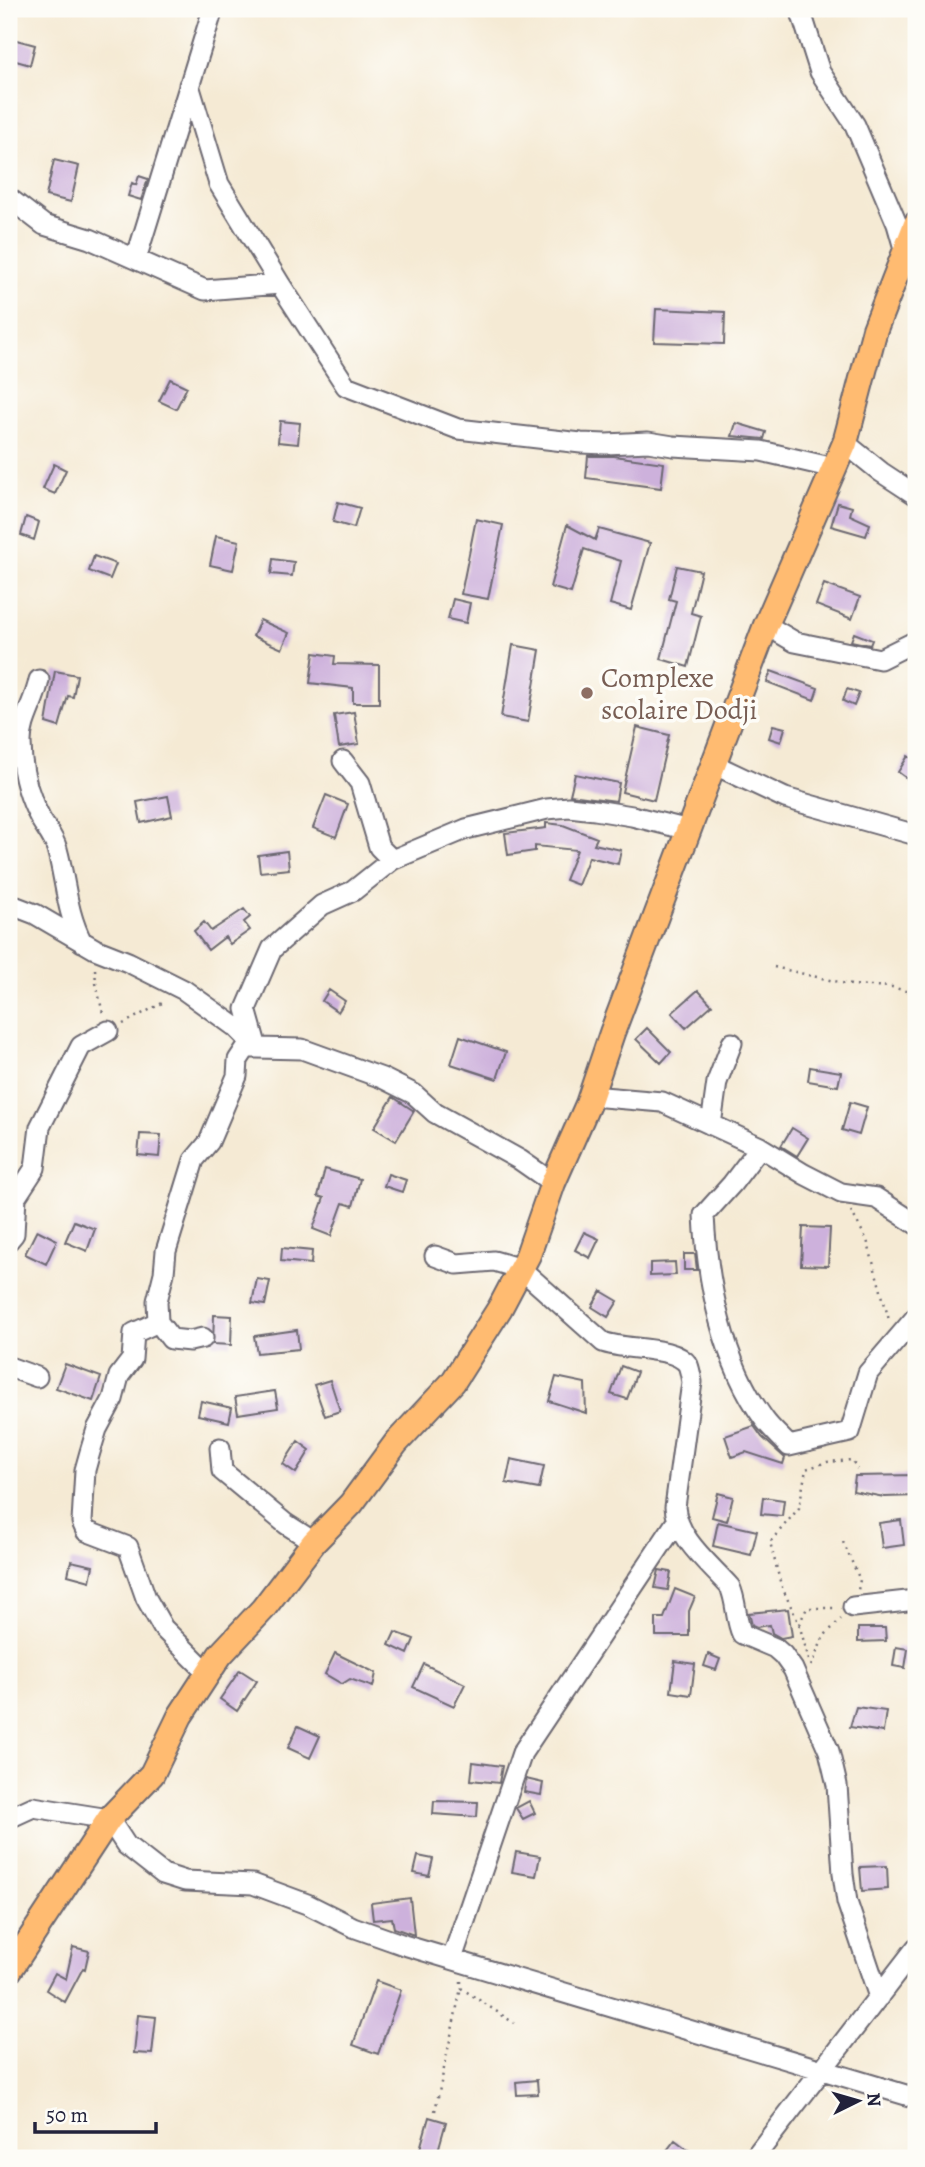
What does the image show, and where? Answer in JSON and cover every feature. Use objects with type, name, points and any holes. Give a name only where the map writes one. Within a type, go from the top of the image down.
[{"type":"main road","points":[[9,1972],[109,1819],[152,1774],[180,1716],[220,1655],[263,1609],[314,1542],[351,1504],[396,1443],[453,1382],[521,1269],[553,1183],[591,1096],[612,1033],[766,625],[845,443],[875,329],[916,224]]},
{"type":"street","points":[[136,259],[213,9]]},
{"type":"street","points":[[800,9],[820,72],[855,125],[897,224],[905,252]]},
{"type":"street","points":[[189,85],[219,184],[346,386],[458,429],[581,443],[648,442],[761,452],[834,468]]},
{"type":"street","points":[[9,198],[44,225],[90,239],[205,289],[280,284]]},
{"type":"street","points":[[845,443],[881,472],[916,495]]},
{"type":"street","points":[[766,625],[795,642],[880,659],[916,641]]},
{"type":"street","points":[[39,680],[36,698],[24,723],[21,738],[24,774],[35,808],[56,845],[72,922],[89,946]]},
{"type":"street","points":[[343,761],[360,783],[379,847],[392,860]]},
{"type":"street","points":[[713,764],[785,798],[916,835]]},
{"type":"street","points":[[257,1048],[246,1009],[272,949],[322,905],[353,891],[392,860],[466,829],[547,808],[595,810],[689,830]]},
{"type":"street","points":[[9,904],[34,914],[89,946],[184,990],[237,1028],[257,1048]]},
{"type":"street","points":[[9,1240],[14,1234],[16,1197],[35,1168],[40,1127],[81,1046],[108,1031]]},
{"type":"street","points":[[711,1125],[717,1082],[732,1043]]},
{"type":"street","points":[[203,1338],[190,1341],[171,1339],[158,1322],[157,1301],[166,1251],[194,1160],[209,1142],[237,1076],[238,1060],[246,1048],[302,1049],[382,1078],[414,1094],[435,1113],[520,1160],[553,1183]]},
{"type":"street","points":[[591,1096],[662,1101],[760,1147],[841,1193],[876,1198],[916,1224]]},
{"type":"street","points":[[760,1147],[704,1215],[706,1254],[734,1366],[764,1419],[789,1446],[850,1432],[868,1373],[916,1317]]},
{"type":"street","points":[[435,1256],[457,1264],[494,1261],[521,1269],[603,1342],[612,1346],[664,1352],[678,1357],[688,1366],[692,1382],[676,1507],[677,1521],[683,1535],[730,1587],[735,1598],[738,1625],[742,1634],[775,1648],[793,1669],[829,1751],[837,1785],[847,1902],[879,1997]]},
{"type":"street","points":[[158,1322],[134,1333],[132,1359],[119,1376],[113,1399],[97,1429],[85,1470],[82,1522],[86,1531],[128,1547],[146,1598],[163,1628],[208,1673]]},
{"type":"street","points":[[9,1367],[37,1377]]},
{"type":"street","points":[[220,1448],[222,1471],[286,1524],[314,1542]]},
{"type":"street","points":[[457,1961],[522,1753],[677,1521]]},
{"type":"street","points":[[853,1607],[916,1600]]},
{"type":"street","points":[[9,1818],[33,1807],[109,1819],[126,1844],[163,1874],[185,1881],[253,1884],[307,1904],[353,1927],[457,1961],[916,2098]]},
{"type":"street","points":[[754,2158],[916,1948]]},
{"type":"path","points":[[89,946],[108,1031],[184,990]]},
{"type":"path","points":[[774,967],[851,985],[891,987],[916,994]]},
{"type":"path","points":[[841,1193],[867,1240],[885,1312],[897,1341]]},
{"type":"path","points":[[811,1666],[799,1624],[780,1585],[770,1542],[799,1507],[806,1469],[827,1462],[852,1460],[857,1469]]},
{"type":"path","points":[[799,1624],[807,1608],[853,1607]]},
{"type":"path","points":[[435,2111],[461,1988],[457,1961]]},
{"type":"path","points":[[461,1988],[513,2023]]},
{"type":"building","points":[[9,38],[35,45],[30,65],[9,59]]},
{"type":"building","points":[[54,160],[79,166],[71,202],[46,196]]},
{"type":"building","points":[[139,176],[148,179],[141,200],[128,196],[132,183],[136,185]]},
{"type":"building","points":[[656,309],[725,312],[724,344],[654,342]]},
{"type":"building","points":[[170,379],[187,387],[176,409],[159,401]]},
{"type":"building","points":[[280,421],[300,423],[298,444],[278,442]]},
{"type":"building","points":[[736,423],[766,432],[764,439],[732,436]]},
{"type":"building","points":[[588,456],[614,456],[664,463],[661,488],[586,478]]},
{"type":"building","points":[[54,464],[66,470],[55,494],[43,489]]},
{"type":"building","points":[[338,502],[360,508],[354,528],[333,522]]},
{"type":"building","points":[[838,503],[852,507],[850,515],[870,524],[866,536],[831,526]]},
{"type":"building","points":[[26,517],[39,522],[34,540],[21,535]]},
{"type":"building","points":[[476,519],[503,525],[488,599],[461,594]]},
{"type":"building","points":[[567,525],[595,540],[599,529],[650,543],[631,610],[610,604],[621,561],[584,549],[571,593],[550,587]]},
{"type":"building","points":[[216,536],[239,541],[233,570],[210,565]]},
{"type":"building","points":[[94,556],[116,564],[110,579],[89,571]]},
{"type":"building","points":[[273,559],[294,562],[292,576],[271,574]]},
{"type":"building","points":[[677,566],[701,571],[691,613],[701,616],[688,667],[661,659],[676,601],[669,599]]},
{"type":"building","points":[[824,584],[860,597],[852,619],[816,605]]},
{"type":"building","points":[[453,599],[470,603],[466,623],[448,619]]},
{"type":"building","points":[[260,620],[289,633],[282,649],[253,636]]},
{"type":"building","points":[[854,633],[872,640],[870,645],[851,641]]},
{"type":"building","points":[[513,645],[540,650],[528,722],[501,717]]},
{"type":"building","points":[[314,653],[335,656],[334,664],[379,665],[379,703],[353,703],[353,688],[310,683]]},
{"type":"building","points":[[55,671],[77,675],[73,697],[68,696],[59,727],[46,723]]},
{"type":"building","points":[[771,671],[818,688],[814,700],[767,682]]},
{"type":"building","points":[[847,689],[859,693],[854,706],[843,701]]},
{"type":"building","points":[[354,712],[359,744],[339,747],[334,715]]},
{"type":"building","points":[[773,725],[785,728],[781,742],[769,738]]},
{"type":"building","points":[[637,727],[669,735],[654,800],[622,792]]},
{"type":"building","points":[[908,756],[916,761],[916,785],[898,772]]},
{"type":"building","points":[[575,774],[619,783],[616,801],[570,795]]},
{"type":"building","points":[[326,795],[348,804],[336,837],[313,828]]},
{"type":"building","points":[[168,796],[172,816],[141,823],[137,802]]},
{"type":"building","points":[[546,823],[563,825],[597,838],[594,844],[621,850],[618,864],[589,857],[578,885],[565,880],[577,850],[535,846],[535,851],[508,855],[505,833],[546,828]]},
{"type":"building","points":[[287,851],[289,869],[260,872],[258,855]]},
{"type":"building","points":[[244,909],[250,917],[244,922],[250,930],[230,944],[225,937],[208,950],[194,931],[204,922],[211,931]]},
{"type":"building","points":[[329,990],[345,1001],[338,1012],[322,1001]]},
{"type":"building","points":[[698,990],[712,1005],[686,1028],[672,1013]]},
{"type":"building","points":[[647,1028],[671,1052],[661,1063],[636,1039]]},
{"type":"building","points":[[460,1036],[506,1052],[497,1079],[451,1064]]},
{"type":"building","points":[[810,1067],[841,1072],[838,1086],[808,1081]]},
{"type":"building","points":[[393,1097],[414,1111],[396,1141],[374,1128]]},
{"type":"building","points":[[850,1102],[867,1107],[859,1135],[842,1130]]},
{"type":"building","points":[[792,1128],[808,1138],[797,1156],[781,1146]]},
{"type":"building","points":[[140,1134],[161,1135],[159,1157],[138,1155]]},
{"type":"building","points":[[325,1169],[360,1179],[353,1206],[343,1203],[331,1236],[313,1229],[324,1198],[318,1196]]},
{"type":"building","points":[[388,1174],[406,1180],[402,1192],[384,1186]]},
{"type":"building","points":[[74,1221],[95,1229],[87,1251],[65,1242]]},
{"type":"building","points":[[803,1227],[830,1228],[828,1266],[801,1265]]},
{"type":"building","points":[[37,1230],[57,1240],[46,1264],[25,1254]]},
{"type":"building","points":[[584,1232],[599,1239],[590,1258],[575,1250]]},
{"type":"building","points":[[282,1248],[312,1251],[311,1264],[281,1261]]},
{"type":"building","points":[[684,1254],[695,1254],[697,1270],[684,1270]]},
{"type":"building","points":[[675,1262],[676,1275],[650,1276],[650,1263]]},
{"type":"building","points":[[257,1279],[270,1281],[265,1305],[252,1303]]},
{"type":"building","points":[[601,1291],[618,1301],[608,1317],[592,1307]]},
{"type":"building","points":[[214,1315],[232,1316],[231,1345],[213,1344]]},
{"type":"building","points":[[297,1330],[299,1349],[257,1353],[254,1336]]},
{"type":"building","points":[[65,1364],[101,1377],[93,1401],[56,1388]]},
{"type":"building","points":[[621,1366],[637,1372],[627,1399],[611,1394]]},
{"type":"building","points":[[556,1377],[585,1383],[586,1413],[549,1401]]},
{"type":"building","points":[[330,1380],[340,1411],[325,1416],[314,1385]]},
{"type":"building","points":[[275,1391],[278,1408],[238,1414],[235,1397]]},
{"type":"building","points":[[201,1401],[232,1408],[229,1422],[198,1415]]},
{"type":"building","points":[[754,1426],[785,1458],[783,1464],[746,1452],[732,1457],[725,1436]]},
{"type":"building","points":[[298,1441],[310,1450],[296,1473],[283,1464]]},
{"type":"building","points":[[511,1459],[544,1466],[539,1489],[506,1483]]},
{"type":"building","points":[[916,1475],[916,1496],[884,1497],[853,1491],[855,1476]]},
{"type":"building","points":[[718,1493],[733,1497],[727,1521],[712,1517]]},
{"type":"building","points":[[763,1497],[784,1500],[782,1516],[761,1514]]},
{"type":"building","points":[[901,1520],[904,1545],[882,1548],[879,1523]]},
{"type":"building","points":[[718,1522],[757,1531],[751,1555],[713,1546]]},
{"type":"building","points":[[71,1561],[93,1566],[90,1581],[68,1575]]},
{"type":"building","points":[[659,1570],[671,1572],[668,1590],[655,1588]]},
{"type":"building","points":[[675,1589],[695,1597],[689,1611],[689,1636],[656,1636],[656,1618],[664,1618]]},
{"type":"building","points":[[788,1609],[792,1636],[781,1638],[772,1633],[770,1625],[752,1625],[749,1613]]},
{"type":"building","points":[[858,1628],[885,1628],[886,1641],[858,1642]]},
{"type":"building","points":[[395,1632],[414,1639],[408,1654],[389,1645]]},
{"type":"building","points":[[896,1647],[908,1649],[905,1668],[893,1666]]},
{"type":"building","points":[[335,1653],[376,1673],[373,1687],[350,1679],[342,1684],[325,1674]]},
{"type":"building","points":[[708,1654],[720,1659],[716,1670],[704,1666]]},
{"type":"building","points":[[675,1661],[695,1664],[691,1695],[671,1692]]},
{"type":"building","points":[[424,1664],[465,1684],[454,1706],[413,1687]]},
{"type":"building","points":[[240,1670],[257,1681],[237,1711],[220,1699]]},
{"type":"building","points":[[856,1707],[886,1711],[883,1732],[850,1727]]},
{"type":"building","points":[[298,1726],[320,1736],[310,1758],[288,1748]]},
{"type":"building","points":[[473,1762],[502,1766],[499,1783],[471,1780]]},
{"type":"building","points":[[526,1779],[543,1783],[541,1795],[524,1792]]},
{"type":"building","points":[[434,1801],[478,1802],[477,1817],[433,1814]]},
{"type":"building","points":[[529,1801],[535,1813],[523,1819],[516,1808]]},
{"type":"building","points":[[516,1852],[540,1856],[536,1876],[512,1872]]},
{"type":"building","points":[[418,1856],[433,1859],[429,1876],[414,1873]]},
{"type":"building","points":[[887,1866],[888,1889],[862,1891],[860,1867]]},
{"type":"building","points":[[410,1898],[414,1935],[394,1928],[392,1918],[373,1920],[371,1903]]},
{"type":"building","points":[[73,1947],[89,1951],[85,1969],[83,1968],[65,2002],[46,1990],[55,1973],[66,1979]]},
{"type":"building","points":[[376,1981],[401,1990],[378,2054],[353,2045]]},
{"type":"building","points":[[138,2015],[156,2017],[152,2054],[134,2053]]},
{"type":"building","points":[[537,2080],[538,2094],[517,2095],[516,2082]]},
{"type":"building","points":[[429,2117],[446,2122],[436,2158],[418,2156]]},
{"type":"building","points":[[675,2140],[699,2158],[661,2158]]},
{"type":"place","name":"Complexe scolaire Dodji","points":[[587,693]]}]
